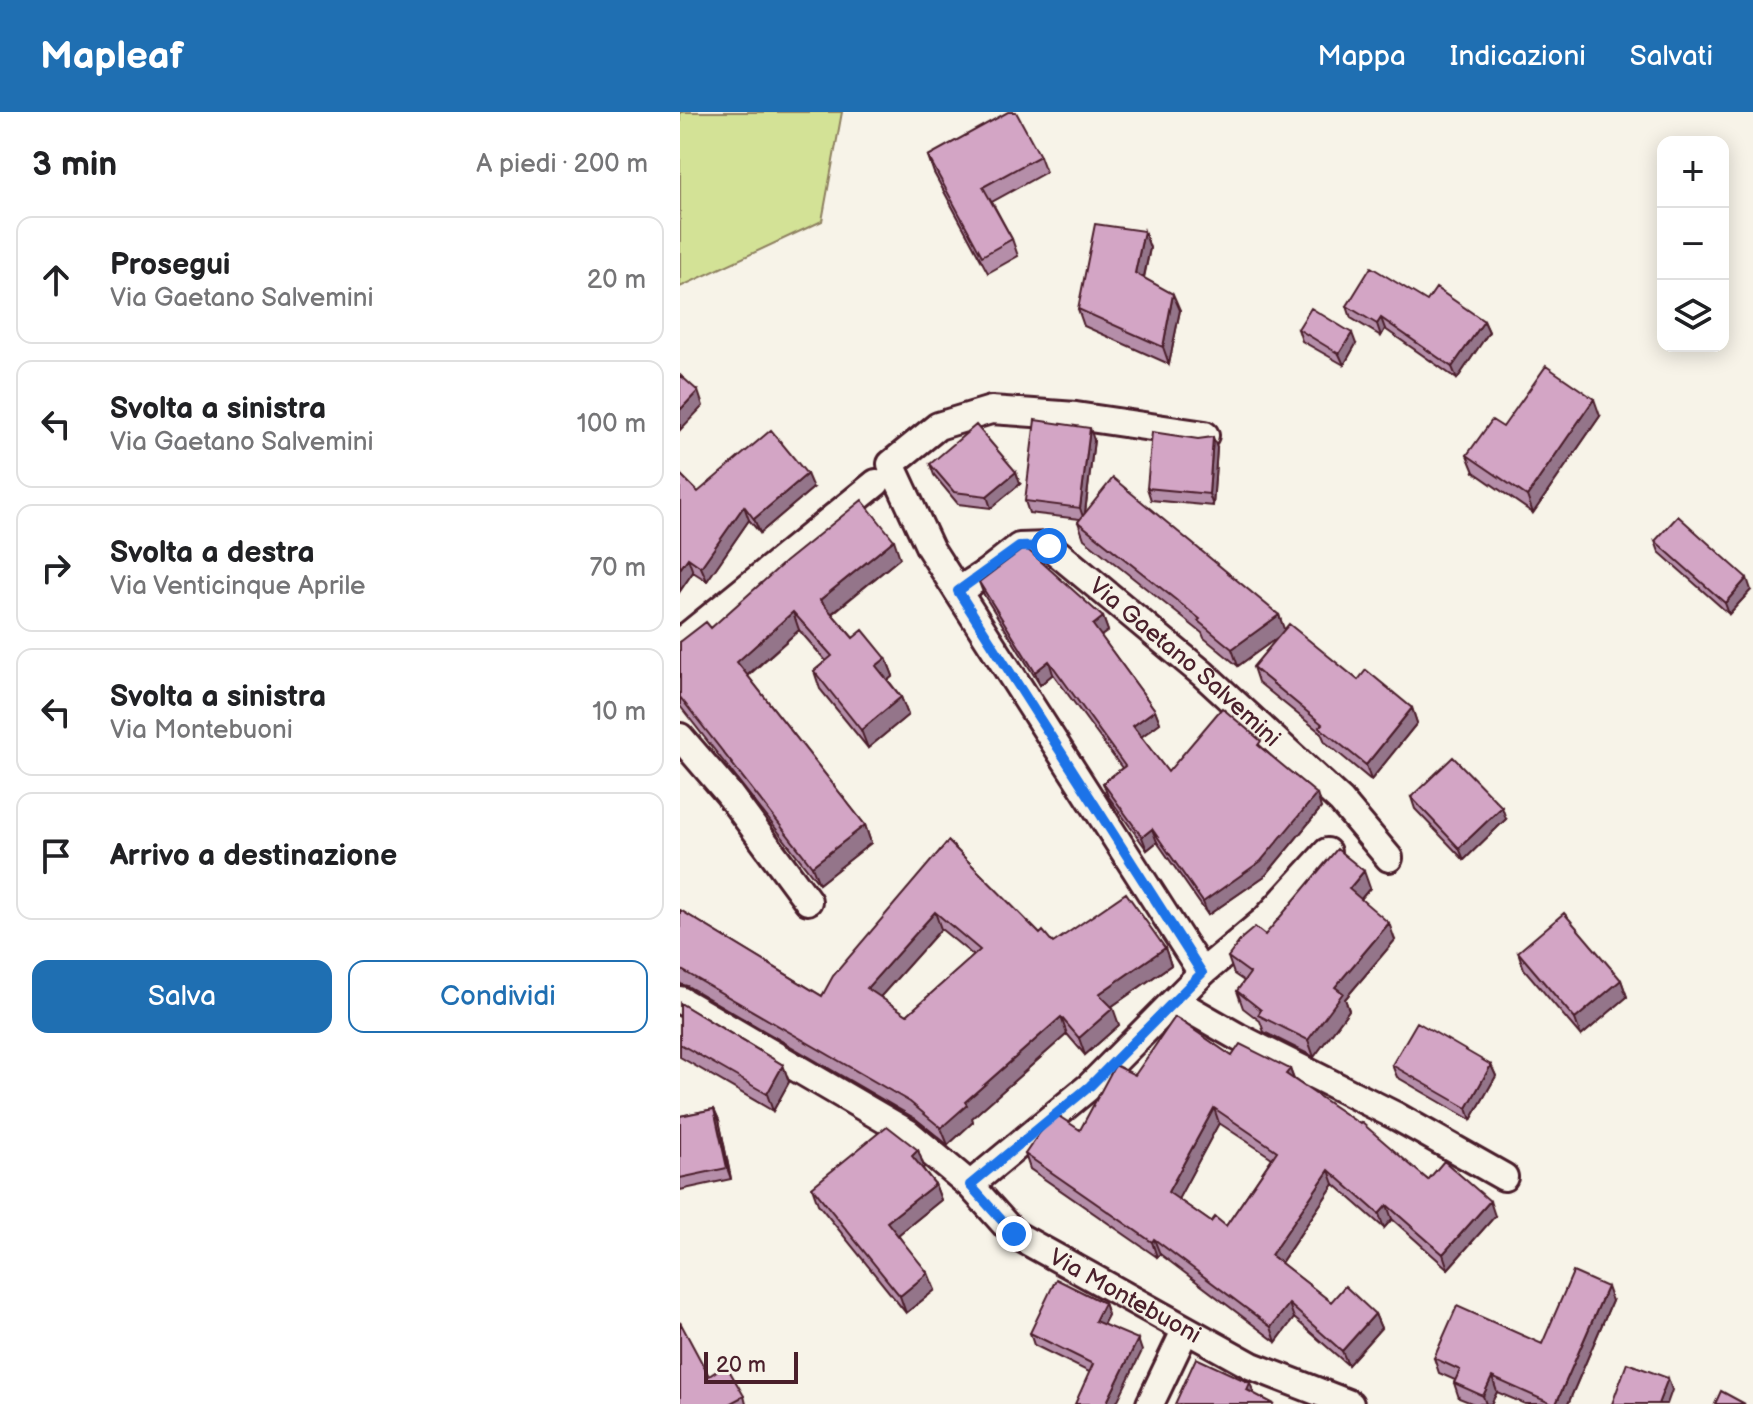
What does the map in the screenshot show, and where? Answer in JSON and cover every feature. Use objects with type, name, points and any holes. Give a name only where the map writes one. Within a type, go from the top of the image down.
[{"type":"street","points":[[1202,973],[930,548],[891,464],[938,426],[991,410],[1076,416],[1205,435]]},
{"type":"street","points":[[680,642],[876,483]]},
{"type":"street","name":"Via Gaetano Salvemini","points":[[958,591],[1019,547],[1049,546],[1226,695],[1341,801],[1389,858]]},
{"type":"street","points":[[680,737],[728,793],[808,901]]},
{"type":"street","points":[[970,1185],[1090,1086],[1202,973],[1265,920],[1327,852]]},
{"type":"street","name":"Via Montebuoni","points":[[680,1000],[908,1133],[970,1185],[1014,1234],[1252,1366],[1350,1404]]},
{"type":"street","points":[[1175,1001],[1238,1037],[1396,1116],[1504,1177]]},
{"type":"street","points":[[1150,1404],[1185,1331]]},
{"type":"green space","points":[[680,112],[842,112],[822,221],[680,287]]},
{"type":"building","points":[[1008,112],[1016,112],[1040,156],[983,187],[1012,239],[982,256],[928,156]]},
{"type":"building","points":[[1095,224],[1144,231],[1135,273],[1173,294],[1163,347],[1078,309]]},
{"type":"building","points":[[1371,267],[1427,301],[1436,288],[1484,321],[1452,367],[1381,318],[1377,324],[1347,306]]},
{"type":"building","points":[[1311,308],[1352,333],[1339,354],[1298,329]]},
{"type":"building","points":[[1546,366],[1594,399],[1527,496],[1467,455],[1492,420],[1503,427]]},
{"type":"building","points":[[680,375],[698,391],[680,410]]},
{"type":"building","points":[[1035,420],[1090,428],[1080,508],[1025,501]]},
{"type":"building","points":[[976,425],[1016,472],[987,496],[954,492],[930,464]]},
{"type":"building","points":[[771,430],[807,474],[754,519],[744,506],[701,567],[688,558],[680,569],[680,474],[698,492]]},
{"type":"building","points":[[1152,432],[1198,439],[1213,437],[1209,494],[1147,488]]},
{"type":"building","points":[[1113,478],[1279,615],[1232,649],[1198,621],[1200,619],[1078,522]]},
{"type":"building","points":[[862,500],[894,540],[820,600],[853,638],[863,630],[886,658],[876,666],[901,697],[861,730],[814,671],[832,656],[793,612],[737,662],[865,825],[812,866],[680,697],[680,642],[706,622],[711,628],[785,562]]},
{"type":"building","points":[[1678,516],[1747,578],[1725,603],[1655,541]]},
{"type":"building","points":[[1027,549],[1103,617],[1093,625],[1155,710],[1133,726],[1168,772],[1222,708],[1261,741],[1258,745],[1317,794],[1261,861],[1203,902],[1152,829],[1142,837],[1103,783],[1125,766],[1049,661],[1035,672],[979,582],[1021,550]]},
{"type":"building","points":[[1289,624],[1358,680],[1366,670],[1412,708],[1366,765],[1253,667]]},
{"type":"building","points":[[1453,757],[1502,807],[1459,848],[1411,797]]},
{"type":"building","points":[[948,841],[1040,934],[1043,931],[1053,943],[1126,893],[1165,948],[1099,994],[1113,1008],[1079,1038],[1061,1017],[965,1102],[967,1105],[941,1128],[910,1102],[680,969],[680,910],[822,996],[833,976]],"holes":[[[935,912],[980,950],[907,1015],[867,988]]]},
{"type":"building","points":[[1337,849],[1364,871],[1349,889],[1389,923],[1335,987],[1343,993],[1308,1040],[1258,1015],[1261,1010],[1237,991],[1250,973],[1228,957],[1255,927],[1265,935]]},
{"type":"building","points":[[1564,913],[1621,980],[1575,1019],[1518,952]]},
{"type":"building","points":[[680,1003],[783,1065],[767,1094],[680,1044]]},
{"type":"building","points":[[1175,1017],[1232,1056],[1240,1044],[1290,1069],[1286,1074],[1361,1122],[1428,1180],[1444,1161],[1490,1201],[1443,1254],[1387,1205],[1379,1214],[1329,1170],[1271,1255],[1331,1302],[1345,1286],[1375,1314],[1342,1351],[1289,1304],[1271,1327],[1154,1239],[1152,1242],[1025,1154],[1045,1125],[1057,1115],[1080,1130],[1115,1065],[1135,1075]],"holes":[[[1214,1108],[1277,1151],[1226,1226],[1215,1217],[1211,1222],[1168,1192]]]},
{"type":"building","points":[[1417,1022],[1491,1065],[1467,1108],[1392,1065]]},
{"type":"building","points":[[714,1109],[727,1168],[680,1178],[680,1116]]},
{"type":"building","points":[[887,1126],[918,1150],[912,1156],[935,1184],[887,1222],[928,1273],[900,1296],[812,1187]]},
{"type":"building","points":[[1573,1272],[1607,1287],[1556,1404],[1492,1377],[1483,1396],[1454,1383],[1460,1370],[1434,1358],[1457,1306],[1542,1344]]},
{"type":"building","points":[[1056,1279],[1104,1303],[1095,1321],[1138,1339],[1106,1404],[1075,1404],[1093,1364],[1030,1333]]},
{"type":"building","points":[[680,1322],[709,1376],[726,1365],[744,1396],[729,1404],[680,1404]]},
{"type":"building","points":[[1196,1358],[1250,1383],[1247,1390],[1274,1404],[1175,1404]]},
{"type":"building","points":[[1627,1363],[1668,1378],[1658,1404],[1612,1404]]},
{"type":"building","points":[[1721,1391],[1745,1404],[1715,1404]]},
{"type":"route","points":[[1014,1234],[970,1185],[1090,1086],[1202,973],[958,591],[1019,547],[1049,546]]}]
